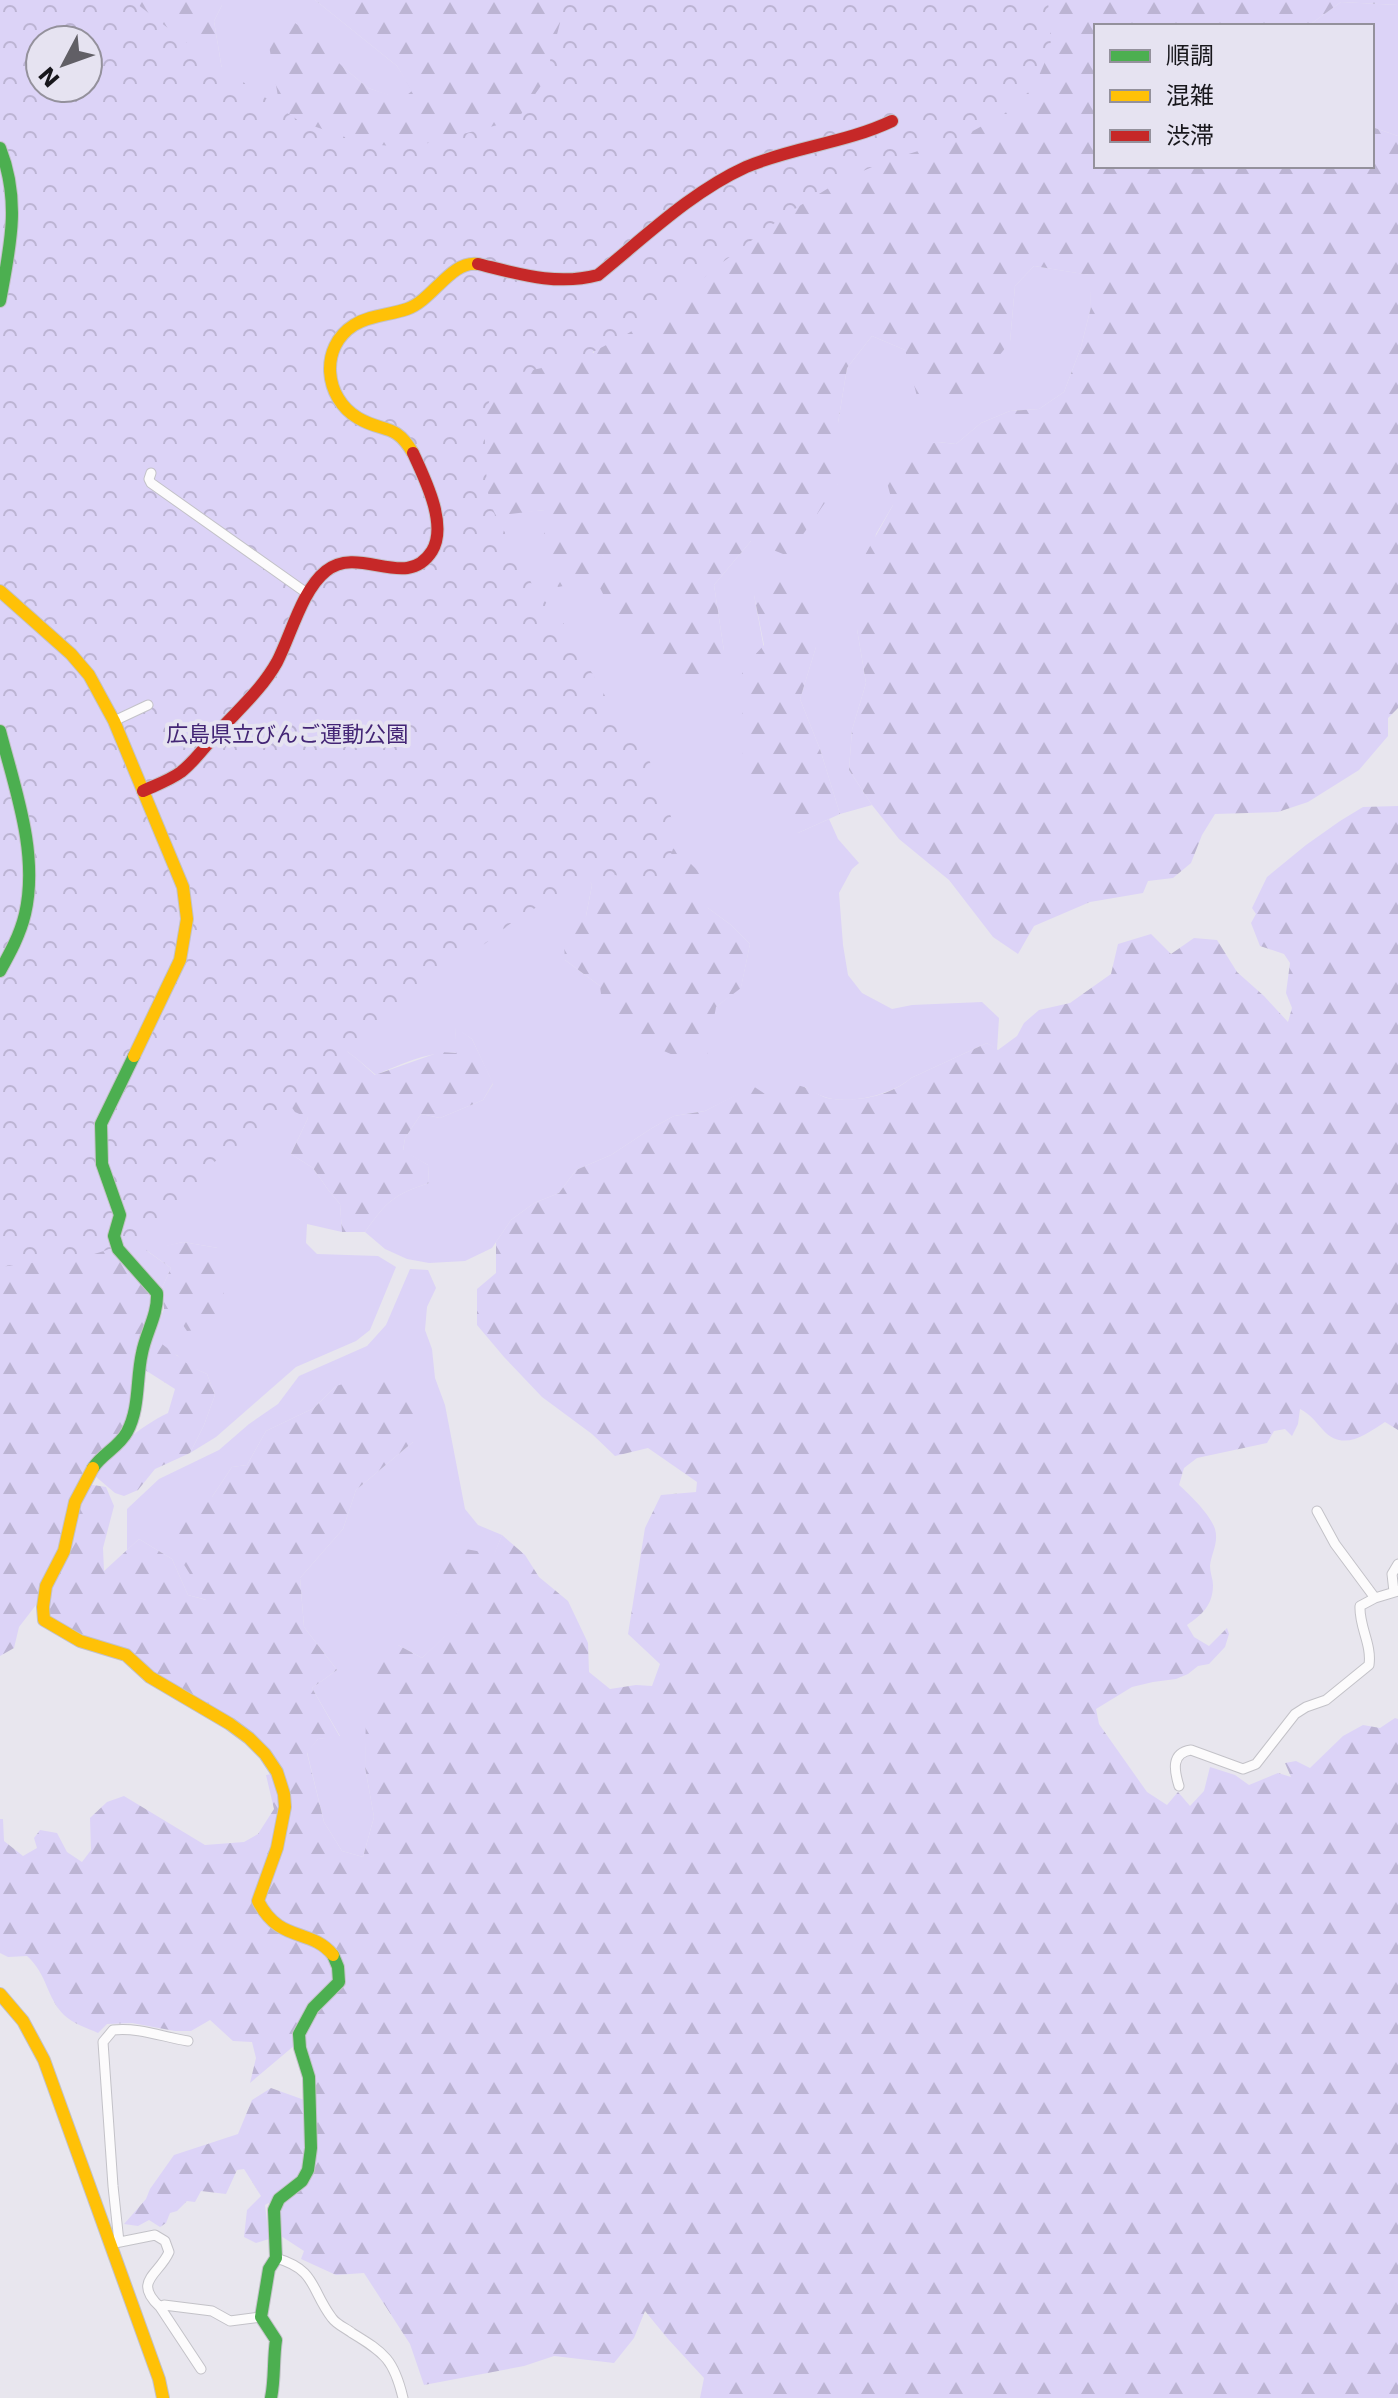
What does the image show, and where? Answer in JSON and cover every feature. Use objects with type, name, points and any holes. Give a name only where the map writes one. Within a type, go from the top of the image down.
[{"type":"street","points":[[143,791],[176,775],[194,760],[267,679],[308,594],[327,570],[340,563],[357,561],[406,570],[419,565],[437,545],[440,530],[411,450],[404,439],[396,432],[358,418],[336,398],[330,383],[331,355],[338,339],[350,327],[411,308],[433,292],[451,272],[473,263],[555,281],[585,280],[598,275],[701,192],[745,168],[776,156],[873,130],[892,121]]},
{"type":"street","points":[[0,148],[15,199],[0,301]]},
{"type":"street","points":[[151,473],[151,483],[308,594]]},
{"type":"street","points":[[0,591],[71,654],[89,675],[114,721],[183,887],[187,918],[185,947],[101,1124],[102,1164],[120,1215],[114,1236],[118,1249],[157,1293],[155,1319],[142,1350],[134,1418],[122,1440],[99,1459],[71,1511],[68,1541],[46,1584],[41,1605],[44,1620],[53,1626],[94,1646],[120,1652],[132,1659],[148,1676],[242,1732],[259,1748],[278,1773],[285,1797],[282,1828],[258,1901],[264,1915],[276,1926],[326,1945],[335,1954],[339,1982],[313,2008],[299,2034],[309,2077],[311,2148],[308,2170],[302,2181],[279,2199],[274,2210],[276,2258],[269,2269],[261,2317],[276,2340],[271,2398]]},
{"type":"street","points":[[114,721],[148,705]]},
{"type":"street","points":[[0,731],[30,854],[29,906],[13,951],[0,971]]},
{"type":"street","points":[[1317,1511],[1335,1544],[1375,1598]]},
{"type":"street","points":[[1179,1786],[1174,1768],[1177,1756],[1183,1751],[1191,1750],[1243,1769],[1250,1768],[1295,1714],[1326,1700],[1369,1665],[1371,1654],[1360,1617],[1360,1606],[1396,1592],[1392,1574],[1398,1564]]},
{"type":"street","points":[[0,1994],[23,2021],[44,2060],[116,2243],[163,2398]]},
{"type":"street","points":[[116,2243],[103,2042],[113,2030],[130,2028],[188,2041]]},
{"type":"street","points":[[116,2243],[155,2235],[165,2241],[169,2252],[150,2275],[147,2286],[152,2299],[201,2369]]},
{"type":"street","points":[[276,2258],[303,2269],[334,2321],[380,2349],[391,2363],[403,2398]]},
{"type":"street","points":[[160,2307],[212,2311],[230,2321],[261,2317]]},
{"type":"green space","name":"広島県立びんご運動公園","points":[[0,0],[132,0],[187,43],[299,121],[362,143],[409,148],[517,120],[545,80],[563,0],[1048,0],[1051,48],[1034,87],[1004,114],[960,138],[886,161],[840,181],[788,213],[715,268],[667,310],[622,337],[575,361],[518,373],[493,388],[485,416],[489,502],[534,588],[564,624],[608,701],[650,762],[678,835],[665,871],[645,883],[615,875],[570,889],[519,917],[331,1064],[277,1116],[213,1163],[165,1221],[139,1240],[91,1255],[0,1267]]},
{"type":"green space","points":[[2,0],[222,0],[214,21],[224,82],[285,136],[265,23],[283,15],[307,31],[368,88],[402,99],[412,91],[397,66],[315,0],[821,0],[0,389]]},
{"type":"green space","points":[[222,0],[315,0],[397,66],[413,91],[402,100],[368,88],[343,67],[286,137],[224,82],[214,21]]},
{"type":"green space","points":[[1027,0],[1398,0],[1398,5],[1341,2],[1311,24],[1094,24],[1094,168],[1374,168],[1374,128],[1398,136],[1398,708],[1388,718],[1388,736],[1359,770],[1308,802],[1278,812],[1215,814],[1202,835],[1191,863],[1173,878],[1148,881],[1143,893],[1090,902],[1034,926],[1018,954],[993,937],[949,880],[899,839],[849,770],[852,730],[866,683],[857,629],[855,573],[893,505],[885,475],[909,449],[938,442],[956,444],[981,423],[1010,411],[1039,409],[1064,392],[1081,347],[1091,307],[1089,275],[1034,266],[1015,286],[1010,342],[968,395],[919,404],[905,350],[872,336],[847,368],[838,423],[838,484],[788,556],[751,541],[714,585],[724,651],[704,692],[666,675],[620,627],[600,588],[614,566],[602,555],[584,582],[558,587],[543,569],[545,510],[510,514],[497,539],[406,373],[563,336],[594,353],[601,310]]},
{"type":"green space","points":[[1341,2],[1398,5],[1398,136],[1374,128],[1374,24],[1311,24]]},
{"type":"green space","points":[[1034,266],[1090,275],[1091,307],[1081,347],[1064,392],[1039,409],[1010,411],[981,423],[956,444],[938,442],[876,534],[857,629],[866,683],[852,730],[849,770],[872,805],[840,814],[820,749],[800,699],[816,647],[754,595],[798,833],[829,819],[838,839],[859,863],[852,869],[839,893],[848,975],[862,993],[892,1009],[912,1005],[982,1002],[999,1018],[997,1050],[987,1043],[893,1089],[856,1099],[832,1099],[805,1087],[771,1103],[753,1087],[705,1111],[674,1116],[611,1155],[576,1170],[559,1193],[534,1203],[511,1220],[492,1248],[465,1261],[429,1263],[407,1259],[385,1249],[365,1232],[392,1200],[429,1183],[428,1165],[403,1151],[405,1138],[421,1114],[440,1118],[483,1100],[493,1084],[472,1039],[455,1028],[457,1053],[426,1056],[376,1075],[313,1027],[574,856],[592,885],[586,916],[565,960],[600,986],[716,1007],[741,987],[750,944],[708,908],[655,839],[497,538],[510,513],[545,510],[724,651],[714,585],[751,541],[838,484],[838,423],[847,368],[872,336],[905,350],[1010,342],[1015,286]]},
{"type":"green space","points":[[775,569],[810,597],[816,647],[800,699],[820,749],[840,814],[798,833],[743,769],[742,669],[764,645],[754,595]]},
{"type":"green space","points":[[1398,806],[1398,1430],[1385,1422],[1354,1439],[1338,1440],[1300,1409],[1292,1436],[1285,1429],[1274,1431],[1267,1443],[1197,1458],[1184,1468],[1179,1485],[1204,1511],[1216,1534],[1210,1566],[1213,1585],[1211,1598],[1202,1613],[1187,1625],[1194,1637],[1209,1646],[1227,1628],[1229,1634],[1225,1647],[1209,1664],[1198,1666],[1176,1679],[1132,1687],[1096,1709],[1099,1724],[1147,1792],[1167,1805],[1178,1792],[1190,1806],[1204,1791],[1210,1767],[1235,1775],[1249,1785],[1278,1773],[1291,1777],[1285,1763],[1296,1761],[1310,1768],[1343,1736],[1363,1725],[1380,1728],[1398,1719],[1398,2398],[700,2398],[704,2378],[645,2311],[634,2338],[614,2363],[554,2356],[524,2366],[424,2385],[410,2344],[364,2273],[336,2275],[301,2259],[304,2251],[281,2236],[276,2210],[310,2170],[301,2035],[315,2009],[341,1983],[337,1953],[277,1924],[260,1900],[287,1797],[244,1730],[46,1619],[48,1585],[87,1484],[106,1487],[114,1506],[103,1548],[104,1571],[139,1539],[172,1559],[188,1595],[206,1600],[168,1539],[205,1500],[212,1497],[232,1467],[247,1465],[266,1431],[314,1408],[336,1386],[364,1378],[396,1375],[415,1389],[413,1442],[356,1490],[343,1529],[300,1578],[304,1627],[337,1670],[312,1688],[340,1737],[318,1739],[307,1753],[324,1822],[342,1851],[363,1857],[374,1817],[365,1767],[366,1709],[382,1646],[398,1645],[422,1658],[451,1630],[459,1608],[438,1562],[454,1547],[494,1554],[502,1535],[525,1555],[539,1577],[568,1601],[588,1643],[589,1672],[610,1689],[652,1686],[660,1664],[628,1634],[645,1528],[661,1495],[696,1492],[697,1482],[648,1448],[615,1456],[592,1434],[542,1397],[477,1325],[477,1289],[496,1273],[496,1242],[511,1220],[534,1203],[559,1193],[576,1170],[611,1155],[674,1116],[705,1111],[753,1086],[771,1102],[786,1084],[804,1087],[827,1098],[861,1099],[883,1094],[987,1043],[998,1050],[1017,1036],[1024,1023],[1039,1010],[1070,1003],[1111,974],[1118,944],[1151,934],[1171,954],[1194,938],[1217,940],[1237,972],[1288,1022],[1292,1008],[1286,993],[1290,963],[1284,954],[1260,946],[1251,923],[1256,914],[1252,908],[1267,877],[1306,845],[1363,807]]},
{"type":"green space","points":[[655,839],[678,851],[705,878],[708,908],[750,944],[741,988],[716,1007],[707,1055],[680,1058],[650,1045],[603,1010],[600,986],[565,960],[563,929],[586,916],[592,885],[574,856]]},
{"type":"green space","points":[[313,1027],[375,1075],[440,1052],[456,1053],[455,1027],[472,1039],[493,1083],[483,1100],[440,1118],[421,1114],[405,1138],[403,1150],[428,1165],[429,1183],[392,1200],[365,1232],[342,1232],[340,1204],[313,1168],[291,1154],[308,1118],[295,1112],[282,1094]]},
{"type":"green space","points":[[0,1038],[109,1236],[113,1252],[152,1295],[153,1301],[136,1349],[128,1416],[123,1430],[80,1481],[66,1510],[63,1539],[41,1582],[36,1605],[19,1627],[14,1648],[0,1656]]},
{"type":"green space","points":[[282,1094],[308,1118],[291,1154],[313,1168],[340,1204],[342,1232],[307,1224],[306,1243],[317,1254],[378,1256],[396,1267],[370,1330],[356,1341],[296,1367],[216,1437],[190,1453],[215,1395],[207,1374],[184,1364],[177,1355],[147,1350],[164,1309],[172,1309],[218,1248],[183,1242],[147,1251],[171,1268],[162,1288],[124,1248],[123,1234]]},
{"type":"green space","points":[[183,1242],[218,1248],[224,1290],[212,1329],[187,1331],[172,1309],[164,1309],[162,1288],[171,1268],[146,1250]]},
{"type":"green space","points":[[410,1269],[428,1270],[436,1288],[427,1307],[425,1330],[432,1349],[435,1378],[445,1405],[465,1509],[478,1525],[502,1535],[494,1555],[459,1609],[452,1630],[422,1658],[398,1645],[366,1741],[365,1767],[374,1817],[363,1857],[342,1851],[324,1822],[307,1752],[318,1739],[340,1736],[312,1688],[337,1670],[304,1627],[300,1578],[343,1529],[356,1490],[413,1442],[336,1386],[314,1408],[266,1431],[247,1465],[232,1467],[212,1497],[207,1600],[188,1595],[172,1559],[139,1539],[127,1550],[127,1509],[159,1479],[219,1450],[278,1404],[299,1376],[367,1346],[386,1325]]},
{"type":"green space","points":[[162,1344],[207,1374],[215,1395],[190,1453],[155,1469],[138,1490],[124,1496],[115,1493],[95,1476],[127,1440],[168,1413],[175,1389],[142,1368],[147,1350]]},
{"type":"green space","points":[[277,1773],[283,1797],[280,1828],[256,1901],[263,1915],[325,1947],[337,1981],[295,2045],[250,2083],[256,2058],[252,2042],[233,2041],[210,2020],[191,2031],[132,2023],[107,2024],[98,2033],[64,2015],[27,1956],[8,1957],[0,1953],[0,1819],[3,1819],[4,1841],[23,1856],[37,1848],[34,1838],[40,1830],[57,1833],[67,1852],[82,1862],[91,1850],[90,1818],[107,1802],[124,1796],[205,1845],[244,1842],[258,1834],[274,1809],[266,1775]]},
{"type":"green space","points":[[271,2088],[310,2102],[306,2169],[278,2198],[265,2205],[269,2239],[256,2243],[244,2237],[247,2210],[261,2196],[244,2169],[237,2170],[226,2194],[201,2191],[195,2202],[187,2201],[177,2211],[170,2213],[166,2223],[160,2227],[149,2220],[138,2226],[124,2224],[146,2199],[174,2155],[238,2134],[252,2100]]},
{"type":"traffic: fast","points":[[0,148],[12,205],[10,243],[0,301]]},
{"type":"traffic: fast","points":[[0,731],[23,822],[29,868],[29,891],[23,922],[0,971]]},
{"type":"traffic: fast","points":[[93,1468],[124,1437],[131,1423],[142,1353],[157,1301],[157,1293],[118,1249],[114,1236],[120,1215],[102,1164],[101,1124],[134,1056]]},
{"type":"traffic: fast","points":[[271,2398],[276,2340],[261,2317],[269,2269],[276,2258],[274,2210],[279,2199],[302,2181],[308,2170],[311,2148],[309,2077],[299,2034],[313,2008],[339,1982],[333,1955]]},
{"type":"traffic: slow","points":[[413,453],[394,432],[358,418],[338,398],[330,372],[335,346],[354,325],[407,309],[425,298],[459,268],[478,264]]},
{"type":"traffic: slow","points":[[0,591],[71,654],[89,675],[114,721],[183,887],[187,919],[180,960],[134,1056]]},
{"type":"traffic: slow","points":[[93,1468],[75,1502],[64,1551],[46,1586],[44,1620],[80,1641],[126,1655],[150,1677],[230,1724],[265,1754],[277,1772],[285,1807],[277,1848],[258,1901],[276,1924],[315,1941],[333,1955]]},
{"type":"traffic: slow","points":[[0,1994],[23,2021],[44,2060],[159,2379],[163,2398]]},
{"type":"traffic: jam","points":[[478,264],[553,279],[598,275],[669,216],[726,177],[764,160],[856,135],[892,121]]},
{"type":"traffic: jam","points":[[143,791],[181,772],[257,690],[277,662],[310,589],[326,571],[339,564],[353,562],[409,568],[421,563],[432,551],[436,540],[436,515],[429,489],[413,453]]}]
